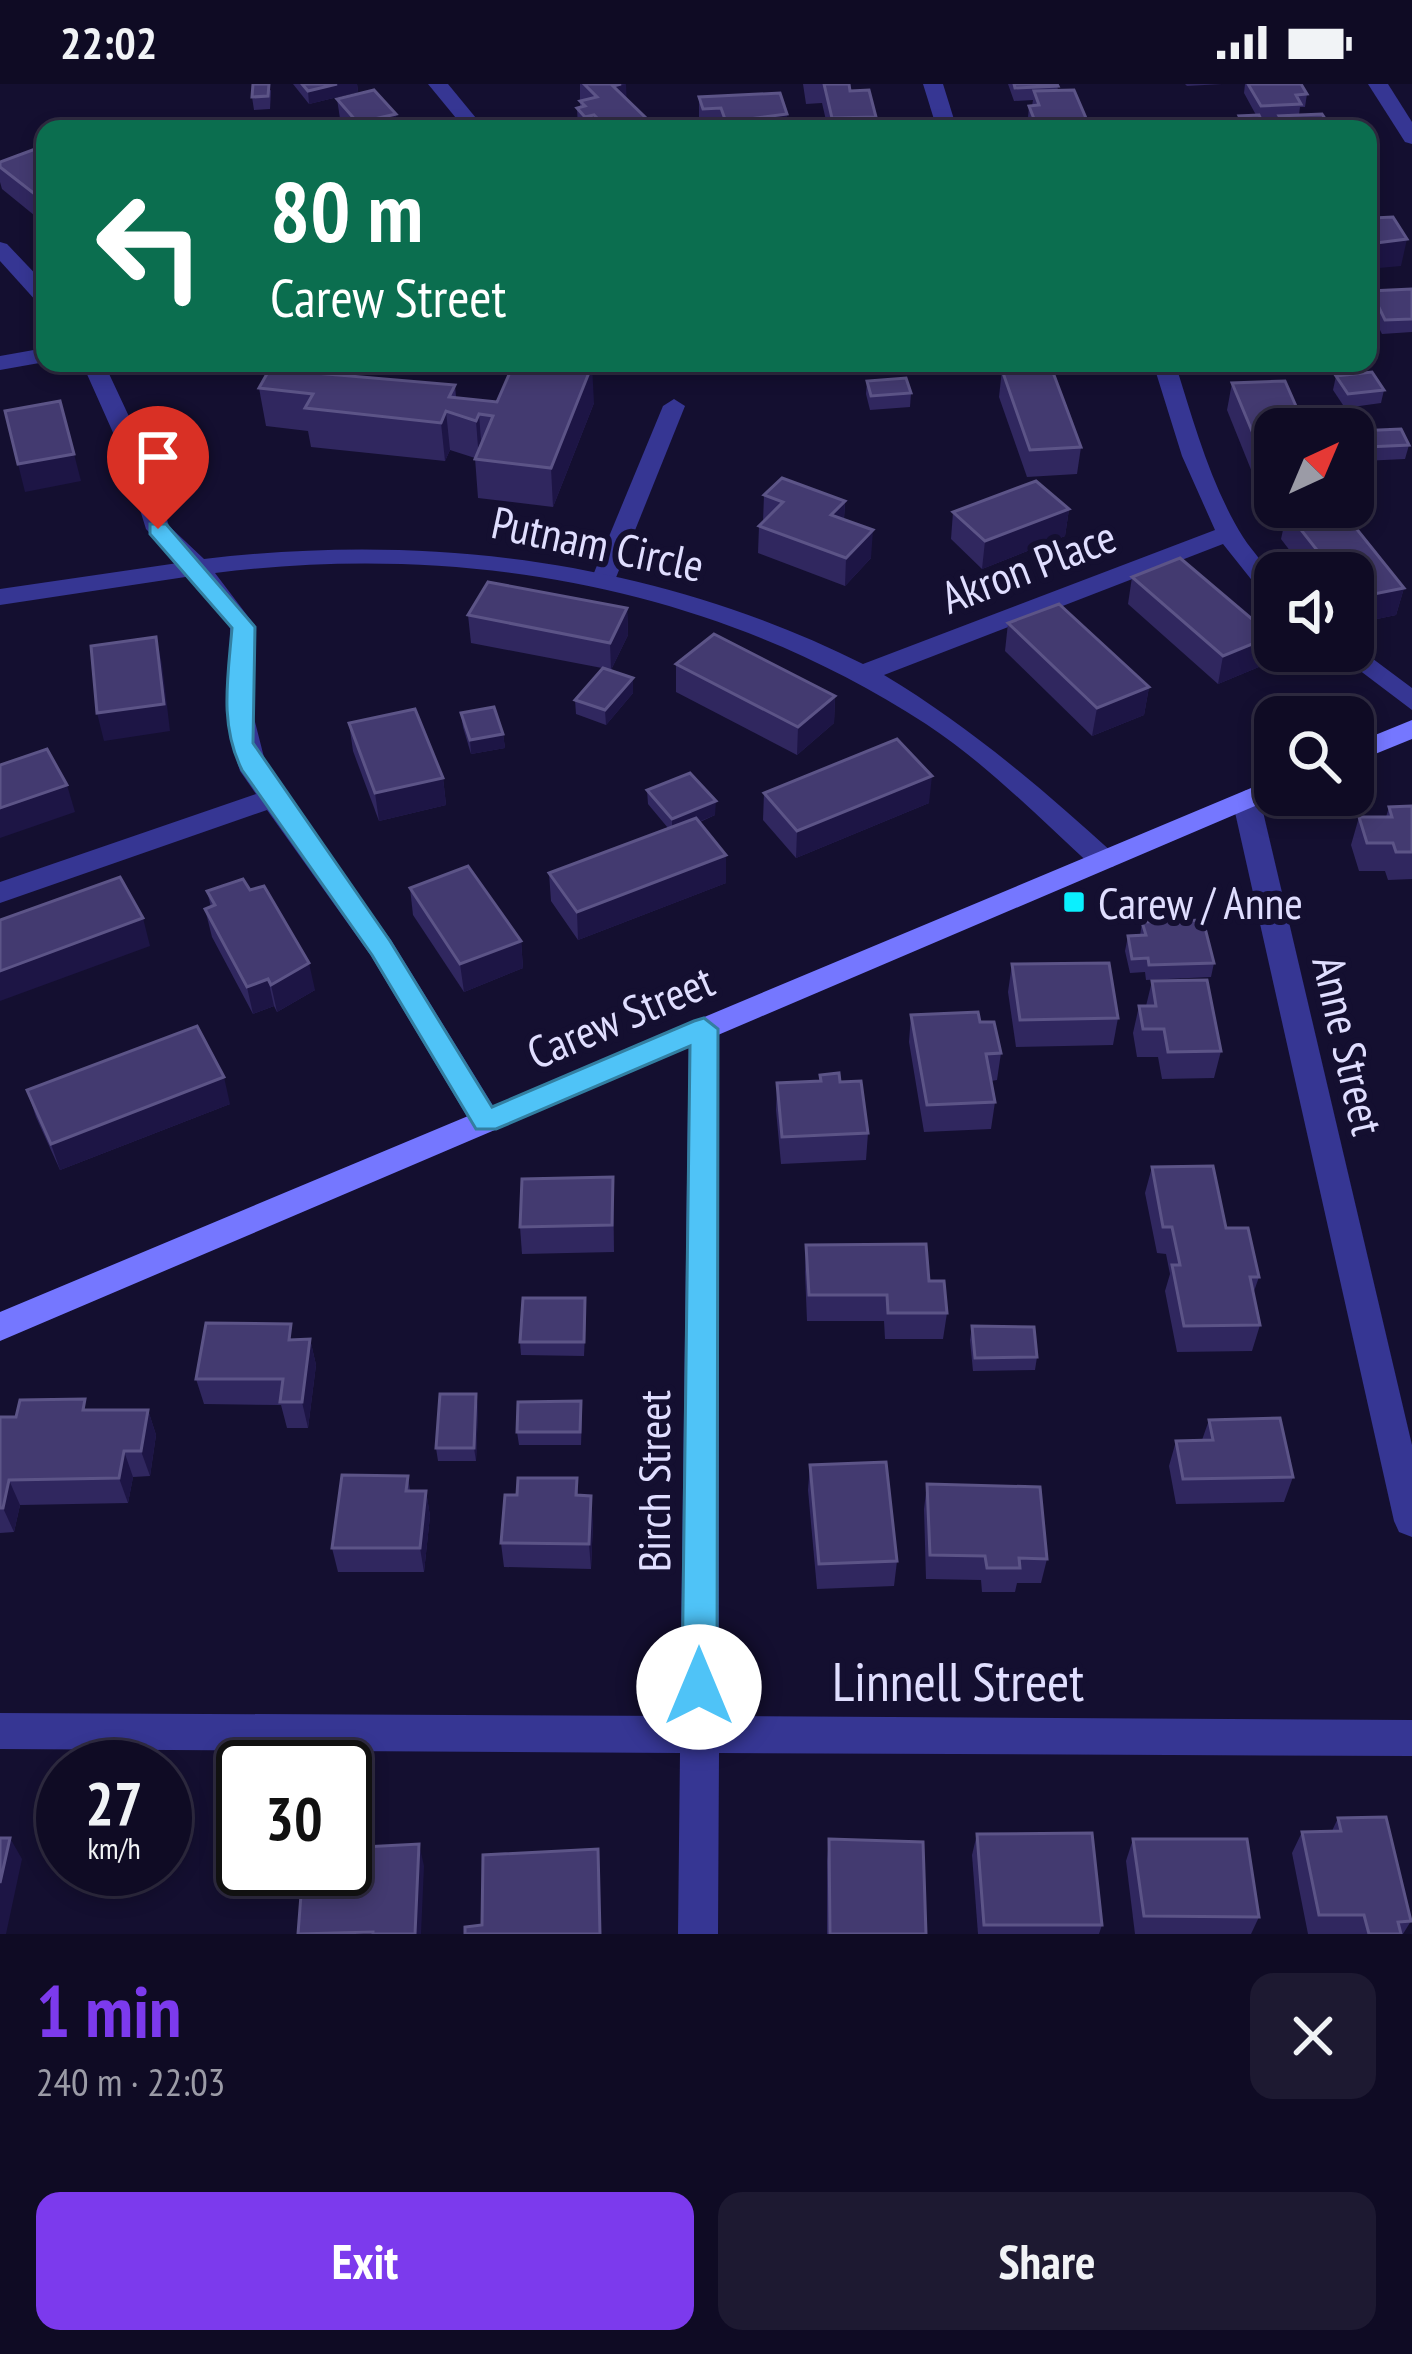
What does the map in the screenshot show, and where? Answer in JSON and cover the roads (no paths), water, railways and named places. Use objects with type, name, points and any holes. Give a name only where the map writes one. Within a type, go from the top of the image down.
[{"type":"street","points":[[438,84],[468,120]]},
{"type":"street","points":[[933,84],[944,120]]},
{"type":"street","points":[[1378,84],[1412,138]]},
{"type":"street","points":[[0,248],[36,288]]},
{"type":"street","points":[[0,363],[36,357]]},
{"type":"street","points":[[97,372],[135,455],[158,529],[199,569],[243,627],[241,743],[415,999],[486,1121]]},
{"type":"street","points":[[1167,372],[1208,504],[1225,535],[1254,568]]},
{"type":"street","points":[[603,580],[674,406]]},
{"type":"street","name":"Akron Place","points":[[862,674],[1225,535]]},
{"type":"street","name":"Putnam Circle","points":[[0,597],[199,569],[357,555],[466,557],[603,580],[729,616],[862,674],[975,747],[1103,860]]},
{"type":"street","points":[[1374,672],[1412,701]]},
{"type":"street","points":[[1374,745],[1412,729]]},
{"type":"street","name":"Carew Street","points":[[0,1327],[1254,796]]},
{"type":"street","points":[[0,892],[274,797]]},
{"type":"street","name":"Anne Street","points":[[1266,816],[1412,1521]]},
{"type":"street","name":"Birch Street","points":[[698,1934],[704,1029]]},
{"type":"street","name":"Linnell Street","points":[[0,1731],[1412,1738]]},
{"type":"place","name":"Carew / Anne","points":[[1074,902]]}]
